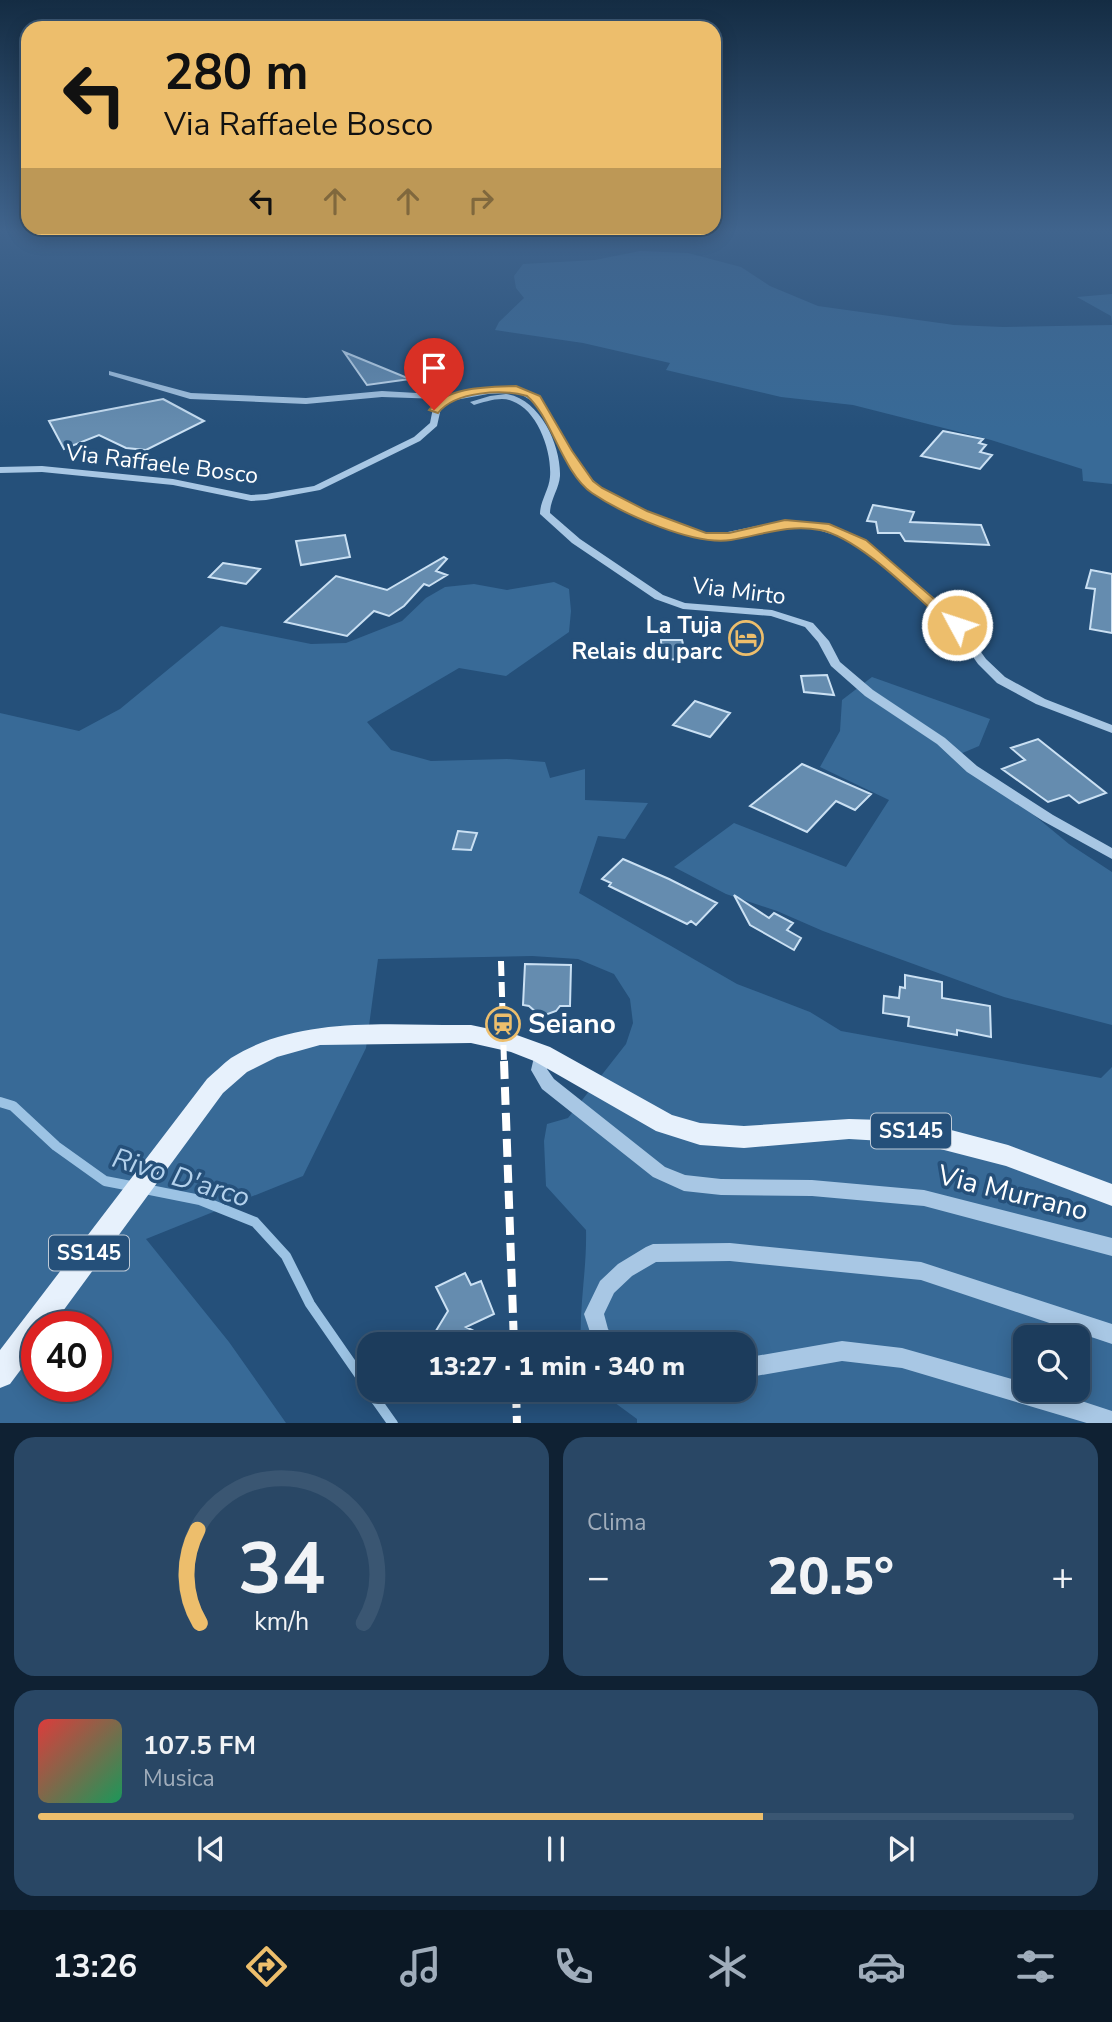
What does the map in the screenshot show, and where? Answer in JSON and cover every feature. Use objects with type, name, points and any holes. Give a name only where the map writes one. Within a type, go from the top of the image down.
[{"type":"main road","name":"SS145","points":[[0,1374],[215,1086],[239,1065],[271,1049],[320,1036],[471,1034],[514,1043],[542,1054],[665,1124],[700,1134],[744,1137],[849,1129],[917,1132],[1008,1156],[1112,1195]]},
{"type":"street","points":[[112,373],[190,396],[306,401],[382,394],[454,397],[508,389],[531,394],[588,483],[642,514],[705,537],[729,537],[785,524],[825,527],[861,543],[957,625],[975,656],[1000,679],[1019,691],[1112,729]]},
{"type":"street","name":"Via Raffaele Bosco","points":[[0,470],[42,469],[173,482],[251,498],[303,492],[371,464],[417,439],[434,424],[434,410],[441,402],[454,397]]},
{"type":"street","name":"Via Mirto","points":[[454,397],[470,402],[508,397],[527,405],[550,443],[555,457],[554,485],[544,504],[545,514],[576,541],[659,597],[683,606],[772,613],[809,625],[823,641],[835,664],[869,693],[941,741],[972,769],[1048,818],[1112,854]]},
{"type":"street","name":"Via Murrano","points":[[542,1054],[538,1070],[548,1084],[659,1172],[684,1183],[721,1187],[812,1188],[923,1198],[1112,1247]]},
{"type":"street","points":[[599,1332],[594,1314],[607,1287],[625,1270],[653,1252],[730,1252],[921,1271],[1112,1334]]},
{"type":"street","points":[[756,1366],[842,1351],[902,1358],[1073,1407],[1112,1421]]},
{"type":"shaded area","points":[[522,295],[793,295],[818,306],[954,325],[1112,325],[1112,484],[1083,481],[1082,469],[991,440],[853,405],[781,397],[666,370],[670,363],[583,343],[495,330],[499,322],[524,298]]},
{"type":"shaded area","points":[[1096,295],[1112,295],[1112,325],[1111,316],[1077,297]]},
{"type":"shaded area","points":[[554,582],[569,589],[569,632],[506,676],[459,668],[367,722],[391,750],[431,761],[507,759],[545,762],[550,778],[585,769],[585,800],[648,803],[625,839],[598,836],[579,893],[737,984],[810,1012],[841,1031],[1101,1078],[1112,1067],[1112,1423],[637,1423],[637,1419],[614,1402],[756,1402],[756,1332],[581,1332],[586,1230],[546,1186],[544,1141],[547,1124],[568,1118],[626,1044],[633,1023],[630,999],[614,974],[578,959],[532,956],[378,959],[366,1048],[303,1176],[146,1239],[229,1342],[286,1423],[0,1423],[0,713],[79,731],[120,709],[221,626],[311,644],[346,643],[402,621],[426,598],[445,587],[474,584],[507,590]]},
{"type":"shaded area","points":[[872,677],[990,719],[979,746],[960,754],[1069,844],[1112,872],[1112,1025],[1004,997],[726,894],[674,867],[734,823],[846,867],[889,800],[820,767],[840,731],[842,700]]},
{"type":"building","points":[[344,352],[410,379],[367,385]]},
{"type":"building","points":[[163,399],[204,421],[146,450],[126,448],[99,435],[64,449],[49,421]]},
{"type":"building","points":[[943,431],[983,439],[979,443],[986,445],[980,452],[992,455],[980,469],[921,456]]},
{"type":"building","points":[[873,505],[914,512],[910,522],[981,525],[989,545],[905,541],[900,533],[878,533],[876,522],[867,521]]},
{"type":"building","points":[[345,535],[350,557],[301,565],[296,541]]},
{"type":"building","points":[[444,557],[447,559],[436,571],[447,575],[429,586],[424,584],[404,606],[389,616],[374,611],[347,636],[285,622],[336,576],[387,590]]},
{"type":"building","points":[[223,563],[260,569],[246,584],[209,577]]},
{"type":"building","points":[[1091,570],[1112,574],[1112,633],[1090,629],[1095,589],[1086,588]]},
{"type":"building","points":[[661,640],[682,640],[687,660],[662,659]]},
{"type":"building","points":[[827,675],[834,695],[804,692],[801,676]]},
{"type":"building","points":[[695,701],[730,713],[710,737],[673,725]]},
{"type":"building","points":[[1038,739],[1106,793],[1079,803],[1069,795],[1048,802],[1002,769],[1025,760],[1011,748]]},
{"type":"building","points":[[802,764],[871,794],[855,810],[836,801],[807,832],[750,806]]},
{"type":"building","points":[[458,831],[477,833],[471,850],[453,849]]},
{"type":"building","points":[[623,859],[717,903],[696,925],[691,921],[687,924],[609,886],[611,883],[602,879]]},
{"type":"building","points":[[734,895],[769,918],[774,913],[793,923],[787,930],[801,938],[794,950],[750,925]]},
{"type":"building","points":[[525,964],[571,965],[570,1006],[560,1006],[556,1011],[545,1015],[523,1005]]},
{"type":"building","points":[[905,975],[942,982],[942,998],[990,1006],[991,1037],[957,1030],[957,1035],[908,1026],[909,1017],[883,1013],[884,996],[899,998],[900,987],[905,988]]},
{"type":"building","points":[[465,1273],[471,1285],[481,1281],[494,1314],[466,1327],[476,1332],[435,1332],[448,1311],[436,1287]]},
{"type":"waterway","name":"Rivo D'arco","points":[[0,1102],[13,1106],[56,1146],[105,1181],[131,1186]]},
{"type":"waterway","name":"Rivo D'arco","points":[[145,1189],[200,1200],[255,1222],[286,1256],[310,1304],[357,1372]]},
{"type":"waterway","name":"Rivo D'arco","points":[[377,1402],[392,1423]]},
{"type":"railway","points":[[501,961],[504,1063]]},
{"type":"railway","points":[[504,1061],[514,1332]]},
{"type":"railway","points":[[516,1402],[517,1423]]},
{"type":"place","name":"La Tuja Relais du parc","points":[[746,638]]},
{"type":"place","name":"Seiano","points":[[503,1024]]},
{"type":"route","points":[[434,410],[441,402],[454,397],[490,390],[516,389],[531,394],[537,398],[566,452],[597,491],[642,514],[705,537],[729,537],[785,524],[825,527],[861,543],[957,625]]}]
